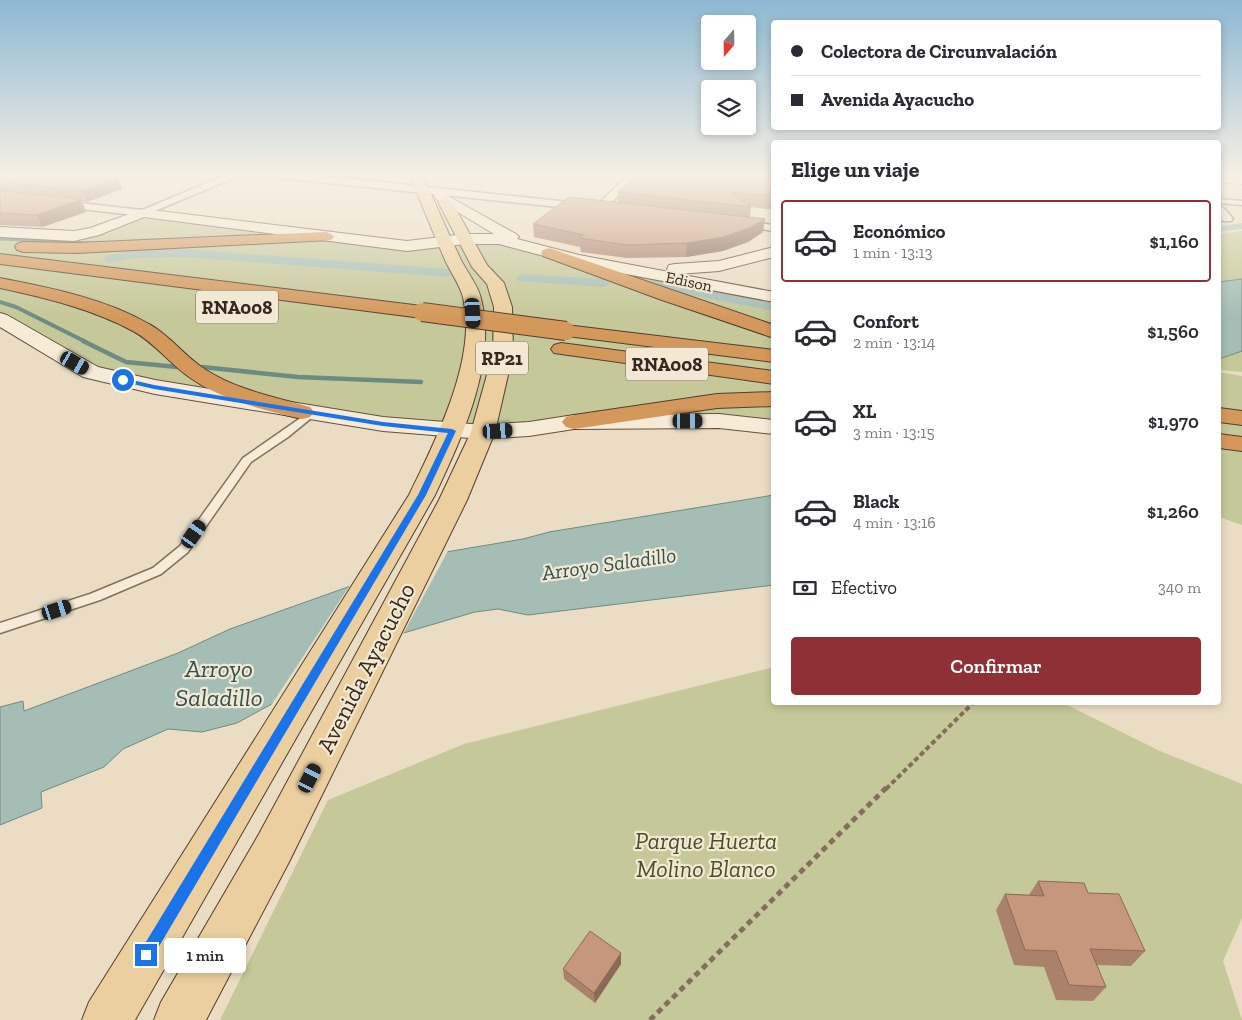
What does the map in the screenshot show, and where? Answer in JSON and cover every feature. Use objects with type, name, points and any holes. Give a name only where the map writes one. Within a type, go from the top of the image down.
[{"type":"highway","points":[[0,246],[77,248],[326,237]]},
{"type":"highway","points":[[543,251],[617,279],[771,331]]},
{"type":"highway","name":"RNA008","points":[[0,259],[53,274],[203,302]]},
{"type":"highway","name":"RNA008","points":[[4,281],[53,274],[116,274],[420,321],[563,340],[771,377]]},
{"type":"highway","name":"RNA008","points":[[4,281],[96,309],[143,329],[198,375],[241,394],[307,412]]},
{"type":"highway","name":"RNA008","points":[[563,340],[771,356]]},
{"type":"highway","points":[[574,422],[717,401],[771,399]]},
{"type":"highway","points":[[1221,415],[1242,418]]},
{"type":"highway","points":[[1221,441],[1242,444]]},
{"type":"main road","points":[[0,232],[74,236],[94,232],[118,223]]},
{"type":"main road","points":[[216,223],[407,246],[465,239],[499,239],[543,251],[605,264],[642,268],[700,268],[719,266],[771,253]]},
{"type":"main road","name":"RP21","points":[[437,223],[444,241],[472,298],[474,342],[472,363],[461,408],[452,431]]},
{"type":"main road","name":"RP21","points":[[456,223],[480,267],[495,283],[503,307],[503,353],[483,432]]},
{"type":"main road","points":[[484,223],[543,251]]},
{"type":"main road","name":"Edison","points":[[605,264],[771,296]]},
{"type":"main road","points":[[766,271],[765,286],[771,290]]},
{"type":"main road","points":[[0,319],[91,372],[154,387],[383,424],[483,432],[529,429],[574,422],[719,421],[771,427]]},
{"type":"main road","points":[[437,498],[452,431]]},
{"type":"main road","points":[[437,498],[483,432]]},
{"type":"main road","name":"Avenida Ayacucho","points":[[107,1020],[226,824],[437,498]]},
{"type":"main road","name":"Avenida Ayacucho","points":[[179,1020],[274,848],[437,498]]},
{"type":"street","points":[[730,223],[771,228]]},
{"type":"lane","points":[[0,628],[95,597],[157,571],[184,548],[247,460],[285,435],[307,412]]},
{"type":"path","points":[[650,1020],[971,705]]},
{"type":"green space","points":[[114,223],[217,223],[383,244],[479,238],[771,296],[771,427],[719,421],[453,431],[91,372],[0,319],[0,232],[74,236]]},
{"type":"green space","points":[[1242,231],[1242,279],[1221,282],[1221,234]]},
{"type":"green space","points":[[1242,351],[1242,372],[1221,370],[1221,358]]},
{"type":"green space","points":[[1221,372],[1242,376],[1242,525],[1221,518]]},
{"type":"green space","name":"Parque Huerta Molino Blanco","points":[[771,668],[771,705],[1067,705],[1160,751],[1242,784],[1242,918],[1223,961],[1242,1020],[220,1020],[328,800],[464,744]]},
{"type":"water","points":[[1242,279],[1242,351],[1221,358],[1221,282]]},
{"type":"water","name":"Arroyo Saladillo","points":[[771,495],[771,585],[528,615],[498,609],[475,612],[400,634],[237,723],[202,732],[168,729],[123,749],[104,767],[41,792],[42,808],[0,825],[0,707],[23,701],[24,711],[178,653],[230,629],[446,552],[523,539],[549,532]]},
{"type":"pier","points":[[449,549],[402,636],[268,710],[352,582]]},
{"type":"building","points":[[759,223],[724,237],[687,243],[627,245],[580,238],[584,235],[533,224]]},
{"type":"building","points":[[1038,881],[1084,883],[1088,893],[1119,894],[1145,951],[1090,949],[1106,987],[1069,985],[1056,951],[1025,950],[1005,894],[1044,896]]},
{"type":"building","points":[[590,931],[621,953],[594,993],[563,969]]},
{"type":"waterway","points":[[1221,229],[1242,226]]},
{"type":"waterway","points":[[0,239],[90,243]]},
{"type":"waterway","points":[[148,250],[184,253]]},
{"type":"waterway","points":[[108,259],[138,254],[184,253],[448,273]]},
{"type":"waterway","points":[[522,278],[604,283]]},
{"type":"waterway","points":[[654,284],[771,306]]},
{"type":"waterway","points":[[0,302],[16,307],[86,342]]},
{"type":"waterway","points":[[83,341],[126,362],[177,367]]},
{"type":"waterway","points":[[202,367],[298,377],[421,382]]},
{"type":"route","points":[[123,380],[302,412],[383,424],[452,431],[422,495],[146,955]]}]
